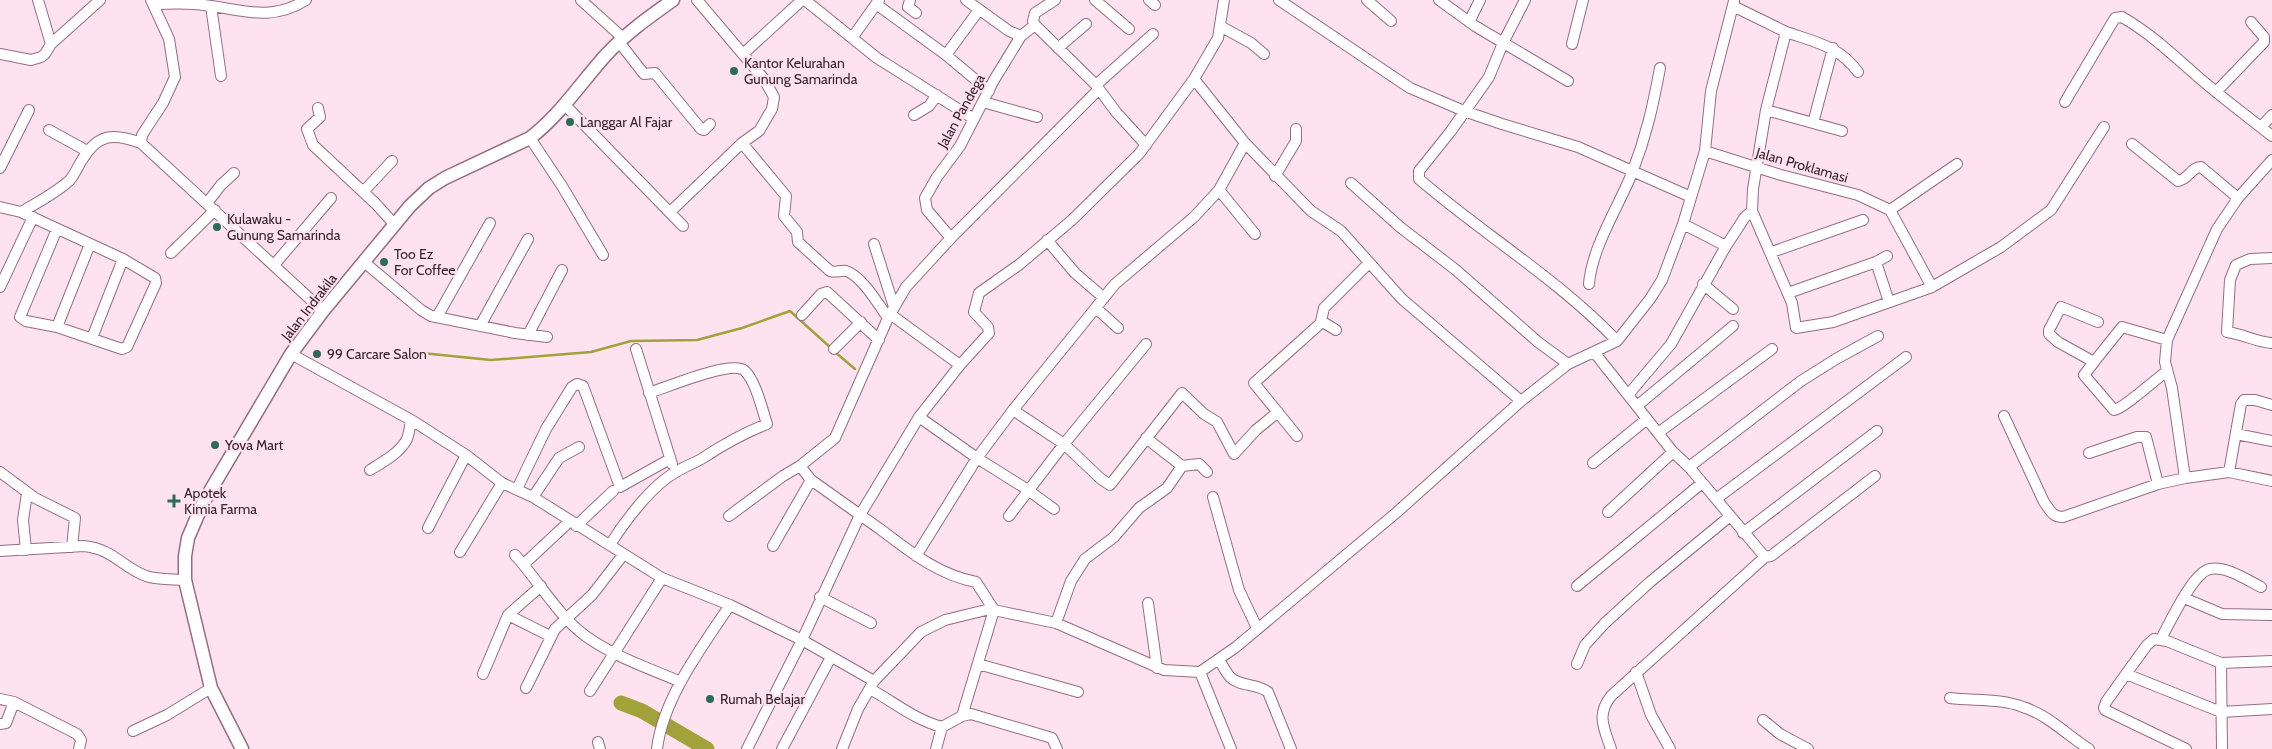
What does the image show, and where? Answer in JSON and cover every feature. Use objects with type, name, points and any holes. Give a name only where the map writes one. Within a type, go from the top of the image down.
[{"type":"street","points":[[38,0],[50,44]]},
{"type":"street","points":[[0,54],[18,59],[36,59],[45,54],[50,44],[100,0]]},
{"type":"street","points":[[141,143],[142,135],[163,103],[175,78],[169,39],[152,2],[211,6],[265,14],[286,11],[306,0]]},
{"type":"street","points":[[581,0],[621,40],[644,74],[655,73],[701,129],[704,130],[710,124]]},
{"type":"street","name":"Jalan Indrakila","points":[[242,749],[211,688],[185,580],[185,556],[188,538],[203,503],[291,354],[323,311],[423,194],[445,178],[530,138],[565,105],[621,40],[673,0]]},
{"type":"street","points":[[670,212],[742,143],[758,131],[772,109],[774,97],[764,79],[697,0]]},
{"type":"street","points":[[743,54],[804,0],[877,58],[974,119]]},
{"type":"street","points":[[910,0],[908,8],[916,13]]},
{"type":"street","points":[[966,0],[1021,36]]},
{"type":"street","name":"Jalan Pandega","points":[[951,238],[927,210],[925,198],[937,177],[960,146],[1021,36],[1035,24],[1033,21],[1035,13],[1055,0]]},
{"type":"street","points":[[1095,0],[1129,29]]},
{"type":"street","points":[[747,749],[802,640],[820,597],[860,515],[919,417],[960,365],[989,333],[988,327],[974,312],[977,295],[990,283],[1020,264],[1128,168],[1194,79],[1218,38],[1224,0]]},
{"type":"street","points":[[1279,0],[1410,88],[1464,111],[1578,147],[1691,197]]},
{"type":"street","points":[[1367,0],[1391,22]]},
{"type":"street","points":[[1439,0],[1469,22],[1568,81]]},
{"type":"street","points":[[1469,22],[1480,0]]},
{"type":"street","points":[[1525,0],[1503,43],[1489,77],[1451,132],[1419,171],[1419,179],[1461,214],[1496,237],[1540,272],[1599,322],[1617,341]]},
{"type":"street","points":[[1572,44],[1583,0]]},
{"type":"street","points":[[852,38],[878,2],[989,91]]},
{"type":"street","points":[[842,749],[858,709],[872,685],[921,632],[945,620],[986,610],[1056,623],[1157,668],[1185,673],[1200,672],[1219,659],[1396,513],[1520,401],[1568,364],[1617,341],[1650,300],[1662,280],[1683,224],[1705,151],[1710,91],[1734,3],[1786,32],[1833,48],[1841,53],[1858,72]]},
{"type":"street","points":[[211,6],[221,76]]},
{"type":"street","points":[[946,55],[979,10]]},
{"type":"street","points":[[2065,102],[2115,18],[2122,17],[2138,26],[2167,49],[2216,92],[2272,136]]},
{"type":"street","points":[[2216,92],[2264,42],[2264,37],[2251,22]]},
{"type":"street","points":[[1035,24],[1098,87],[1116,112],[1146,145]]},
{"type":"street","points":[[1058,48],[1086,24]]},
{"type":"street","points":[[1220,26],[1251,43],[1264,54]]},
{"type":"street","points":[[1786,32],[1766,110],[1752,211],[1772,252],[1788,293],[1796,328],[1833,322],[1932,287],[2001,247],[2051,210],[2104,127]]},
{"type":"street","points":[[729,516],[783,476],[800,466],[835,438],[878,340],[906,287],[1098,87],[1153,34]]},
{"type":"street","points":[[1813,123],[1833,48]]},
{"type":"street","points":[[1589,284],[1593,262],[1632,172],[1651,117],[1660,68]]},
{"type":"street","points":[[1194,79],[1245,143],[1275,176],[1311,211],[1341,231],[1402,299],[1520,401]]},
{"type":"street","points":[[914,116],[929,106],[937,95]]},
{"type":"street","points":[[983,102],[1038,117]]},
{"type":"street","points":[[565,105],[683,226]]},
{"type":"street","points":[[318,108],[320,116],[307,129],[313,145],[395,225]]},
{"type":"street","points":[[0,168],[29,110]]},
{"type":"street","points":[[1766,110],[1842,131]]},
{"type":"street","points":[[2261,127],[2272,115]]},
{"type":"street","points":[[1275,176],[1296,141],[1296,129]]},
{"type":"street","points":[[49,130],[87,151]]},
{"type":"street","points":[[21,212],[48,196],[71,178],[87,151],[99,140],[109,136],[125,137],[141,143],[323,311]]},
{"type":"street","points":[[530,138],[562,186],[603,255]]},
{"type":"street","points":[[742,143],[786,196],[784,216],[796,232],[798,242],[830,271],[844,271],[854,276],[891,313],[960,365]]},
{"type":"street","points":[[916,556],[978,458],[1013,410],[1115,284],[1194,216],[1219,190],[1245,143]]},
{"type":"street","points":[[2132,144],[2178,181],[2184,180],[2194,169],[2201,167],[2238,198]]},
{"type":"street","name":"Jalan Proklamasi","points":[[1705,151],[1858,195],[1890,210]]},
{"type":"street","points":[[2185,478],[2172,388],[2165,362],[2167,340],[2217,229],[2238,198],[2272,160]]},
{"type":"street","points":[[363,192],[392,161]]},
{"type":"street","points":[[1932,287],[1890,210],[1957,164]]},
{"type":"street","points":[[171,253],[211,207],[221,184],[234,173]]},
{"type":"street","points":[[1351,183],[1400,227],[1456,270],[1538,342],[1568,364]]},
{"type":"street","points":[[1219,190],[1255,234]]},
{"type":"street","points":[[274,265],[331,198]]},
{"type":"street","points":[[0,207],[33,217],[123,258],[152,275],[156,280],[156,284],[127,347],[122,349],[57,327],[20,318],[57,229]]},
{"type":"street","points":[[1628,395],[1671,344],[1726,246],[1752,211]]},
{"type":"street","points":[[0,287],[33,217]]},
{"type":"street","points":[[1772,252],[1863,220]]},
{"type":"street","points":[[437,317],[490,223]]},
{"type":"street","points":[[1683,224],[1726,246]]},
{"type":"street","points":[[480,326],[528,239]]},
{"type":"street","points":[[1047,240],[1075,272],[1104,298]]},
{"type":"street","points":[[57,327],[90,244]]},
{"type":"street","points":[[874,244],[891,313]]},
{"type":"street","points":[[1788,293],[1876,262],[1887,256]]},
{"type":"street","points":[[92,338],[123,258]]},
{"type":"street","points":[[2272,258],[2250,259],[2236,265],[2230,280],[2226,332],[2243,334],[2261,342],[2272,343]]},
{"type":"street","points":[[364,262],[421,310],[437,317],[528,335],[548,337]]},
{"type":"street","points":[[1876,262],[1889,302]]},
{"type":"street","points":[[1322,322],[1321,314],[1324,308],[1369,263]]},
{"type":"street","points":[[528,335],[562,270]]},
{"type":"street","points":[[1703,284],[1733,309]]},
{"type":"street","points":[[802,315],[821,294],[827,292],[878,340]]},
{"type":"street","points":[[2094,362],[2050,336],[2049,330],[2062,307],[2098,322]]},
{"type":"street","points":[[1096,308],[1118,328]]},
{"type":"street","points":[[834,349],[861,322]]},
{"type":"street","points":[[1322,322],[1336,330]]},
{"type":"street","points":[[1297,436],[1254,383],[1322,322]]},
{"type":"street","points":[[1637,406],[1733,326]]},
{"type":"street","points":[[2167,340],[2122,327],[2084,373],[2084,376],[2114,410],[2122,407],[2167,371]]},
{"type":"street","points":[[1689,467],[1801,381],[1878,336]]},
{"type":"street","points":[[1009,516],[1064,444],[1146,344]]},
{"type":"street","points":[[636,349],[674,472]]},
{"type":"street","points":[[1658,433],[1772,349]]},
{"type":"street","points":[[1594,352],[1672,452],[1689,467],[1729,517],[1766,557]]},
{"type":"street","points":[[291,354],[411,420],[466,455],[502,483],[533,497],[662,578],[730,605],[802,640],[872,685],[917,719],[942,727]]},
{"type":"street","points":[[1716,499],[1906,357]]},
{"type":"street","points":[[610,545],[621,526],[650,494],[674,472],[701,459],[726,442],[767,424],[756,392],[745,371],[740,368],[714,371],[649,393]]},
{"type":"street","points":[[517,489],[546,429],[572,387],[576,384],[583,386],[620,487],[670,459]]},
{"type":"street","points":[[1013,410],[1064,444],[1101,479],[1110,485],[1182,393],[1204,414],[1217,422],[1234,454],[1256,430],[1278,412]]},
{"type":"street","points":[[2229,472],[2241,404],[2244,400],[2255,400],[2272,405]]},
{"type":"street","points":[[2004,416],[2044,502],[2052,514],[2057,517],[2063,518],[2158,484],[2185,478],[2229,472],[2272,480]]},
{"type":"street","points":[[919,417],[1054,508]]},
{"type":"street","points":[[1593,463],[1646,419]]},
{"type":"street","points":[[370,470],[386,461],[403,445],[411,420]]},
{"type":"street","points":[[1744,532],[1877,431]]},
{"type":"street","points":[[2236,434],[2272,442]]},
{"type":"street","points":[[2089,453],[2137,436],[2146,437],[2158,484]]},
{"type":"street","points":[[1146,438],[1182,466],[1199,464],[1207,472]]},
{"type":"street","points":[[533,497],[559,458],[579,446]]},
{"type":"street","points":[[1608,512],[1672,452]]},
{"type":"street","points":[[428,528],[466,455]]},
{"type":"street","points":[[800,466],[812,480],[916,556],[940,571],[960,579],[976,582],[994,610],[962,716]]},
{"type":"street","points":[[1056,623],[1071,582],[1085,560],[1114,537],[1139,508],[1167,488],[1182,466]]},
{"type":"street","points":[[0,472],[28,493],[75,518],[72,547]]},
{"type":"street","points":[[1611,749],[1601,715],[1604,705],[1636,672],[1766,557],[1771,556],[1875,476]]},
{"type":"street","points":[[772,546],[812,480]]},
{"type":"street","points":[[460,552],[502,483]]},
{"type":"street","points":[[1577,586],[1702,483]]},
{"type":"street","points":[[524,564],[613,491]]},
{"type":"street","points":[[26,550],[23,520],[28,493]]},
{"type":"street","points":[[1213,497],[1239,590],[1257,628]]},
{"type":"street","points":[[1577,664],[1585,645],[1605,622],[1729,517]]},
{"type":"street","points":[[0,551],[84,546],[106,550],[144,575],[153,578],[185,580]]},
{"type":"street","points":[[515,555],[567,618],[584,635],[615,654],[681,682]]},
{"type":"street","points":[[526,688],[550,636],[592,595],[623,555]]},
{"type":"street","points":[[2161,639],[2184,598],[2200,575],[2209,569],[2238,575],[2261,587]]},
{"type":"street","points":[[590,691],[662,578]]},
{"type":"street","points":[[483,674],[508,615],[541,586]]},
{"type":"street","points":[[820,597],[872,623]]},
{"type":"street","points":[[2184,598],[2222,614],[2272,615]]},
{"type":"street","points":[[1148,603],[1157,668]]},
{"type":"street","points":[[655,748],[668,707],[681,682],[730,605]]},
{"type":"street","points":[[508,615],[550,636]]},
{"type":"street","points":[[2186,749],[2104,708],[2106,702],[2150,642],[2161,639],[2221,662],[2272,660]]},
{"type":"street","points":[[782,749],[831,657]]},
{"type":"street","points":[[1219,659],[1231,678],[1239,682],[1262,687],[1268,692],[1291,749]]},
{"type":"street","points":[[2221,662],[2222,749]]},
{"type":"street","points":[[978,664],[1078,692]]},
{"type":"street","points":[[1200,672],[1232,749]]},
{"type":"street","points":[[1636,672],[1651,715],[1670,749]]},
{"type":"street","points":[[2126,674],[2221,712],[2272,709]]},
{"type":"street","points":[[133,731],[167,715],[211,688]]},
{"type":"street","points":[[1950,698],[2007,702],[2025,707],[2048,720],[2089,749]]},
{"type":"street","points":[[0,699],[14,702],[77,734],[81,740],[79,749]]},
{"type":"street","points":[[0,724],[8,721],[14,702]]},
{"type":"street","points":[[936,749],[942,727],[962,716],[971,714],[1005,726],[1045,736],[1055,742],[1057,749]]},
{"type":"street","points":[[1763,720],[1780,734],[1808,749]]},
{"type":"waterway","points":[[412,352],[491,360],[591,352],[631,341],[697,340],[742,328],[790,311],[831,348]]},
{"type":"waterway","points":[[835,352],[855,369]]},
{"type":"waterway","points":[[621,703],[642,711],[707,749]]},
{"type":"place","name":"Kantor Kelurahan Gunung Samarinda","points":[[734,71]]},
{"type":"place","name":"Langgar Al Fajar","points":[[570,122]]},
{"type":"place","name":"Kulawaku - Gunung Samarinda","points":[[217,227]]},
{"type":"place","name":"Too Ez For Coffee","points":[[384,262]]},
{"type":"place","name":"99 Carcare Salon","points":[[317,354]]},
{"type":"place","name":"Yova Mart","points":[[215,445]]},
{"type":"place","name":"Apotek Kimia Farma","points":[[174,501]]},
{"type":"place","name":"Rumah Belajar","points":[[710,699]]}]
